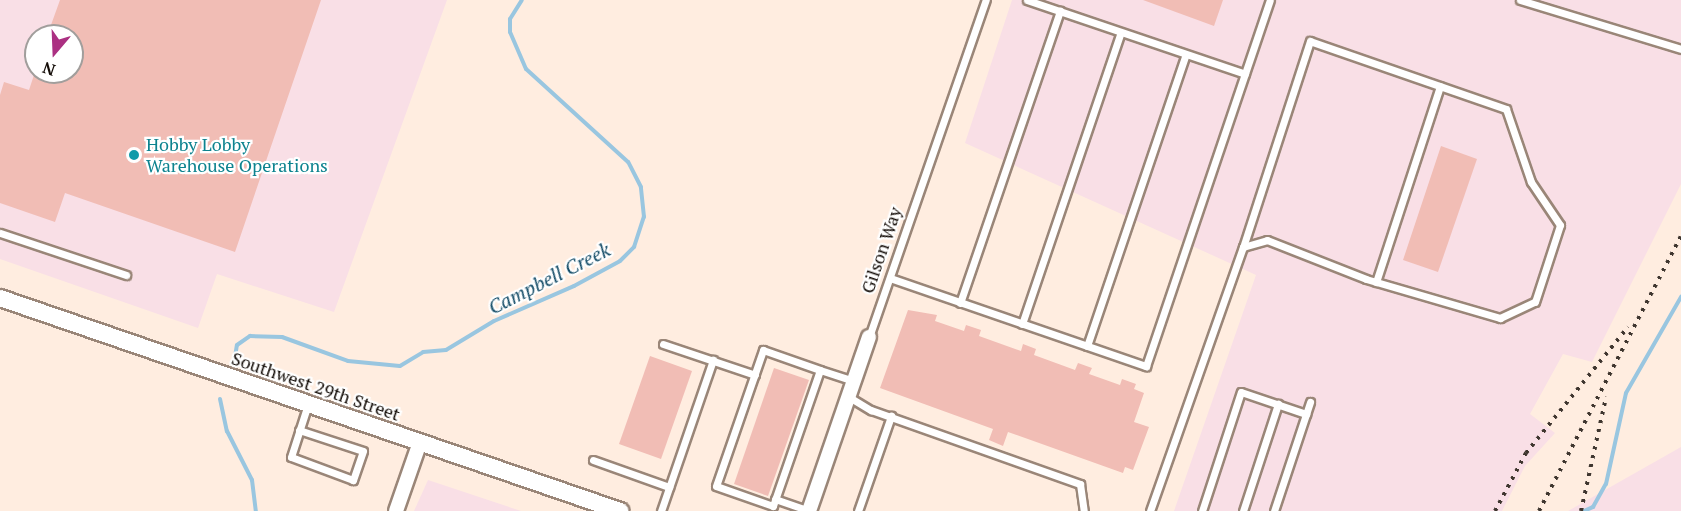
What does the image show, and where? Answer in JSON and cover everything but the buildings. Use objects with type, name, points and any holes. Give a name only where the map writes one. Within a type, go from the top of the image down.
[{"type":"street","name":"Southwest 29th Street","points":[[0,298],[620,511]]},
{"type":"street","name":"Gilson Way","points":[[809,511],[869,338]]},
{"type":"street","points":[[396,511],[420,442]]},
{"type":"lane","name":"Gilson Way","points":[[869,338],[986,0]]},
{"type":"lane","points":[[1027,0],[1245,74]]},
{"type":"lane","points":[[890,278],[1146,366],[1270,0]]},
{"type":"lane","points":[[1520,0],[1681,49]]},
{"type":"lane","points":[[960,303],[1060,11]]},
{"type":"lane","points":[[1022,324],[1121,32]]},
{"type":"lane","points":[[1150,511],[1243,247],[1310,41],[1506,109],[1532,182],[1560,225],[1535,302],[1500,318],[1376,282],[1267,240],[1243,247]]},
{"type":"lane","points":[[1087,346],[1186,54]]},
{"type":"lane","points":[[1376,282],[1440,86]]},
{"type":"lane","points":[[0,233],[126,275]]},
{"type":"lane","points":[[663,344],[755,375]]},
{"type":"lane","points":[[820,370],[773,506],[716,486],[763,350],[854,381]]},
{"type":"lane","points":[[661,511],[713,360]]},
{"type":"lane","points":[[1202,511],[1241,392],[1306,414]]},
{"type":"lane","points":[[849,397],[871,410],[1080,484],[1084,511]]},
{"type":"lane","points":[[1274,511],[1310,402]]},
{"type":"lane","points":[[299,430],[363,452],[353,480],[291,457],[299,430],[308,404]]},
{"type":"lane","points":[[1243,511],[1278,405]]},
{"type":"lane","points":[[858,511],[891,416]]},
{"type":"lane","points":[[593,460],[669,487]]},
{"type":"lane","points":[[775,499],[809,511]]},
{"type":"shaded area","points":[[0,0],[447,0],[334,312],[217,274],[198,328],[0,259]]},
{"type":"shaded area","points":[[1012,0],[1681,0],[1681,184],[1592,362],[1563,354],[1530,414],[1555,433],[1525,466],[1502,511],[1174,511],[1256,275],[965,143]]},
{"type":"shaded area","points":[[1681,447],[1681,511],[1568,511]]},
{"type":"shaded area","points":[[428,480],[521,511],[414,511]]},
{"type":"waterway","name":"Campbell Creek","points":[[235,357],[237,345],[250,336],[282,337],[348,361],[400,366],[423,352],[446,350],[494,321],[574,286],[620,261],[634,247],[644,217],[641,187],[628,162],[526,69],[510,32],[510,19],[522,0]]},
{"type":"waterway","points":[[1584,511],[1593,507],[1606,484],[1626,393],[1681,297]]},
{"type":"waterway","name":"Campbell Creek","points":[[220,399],[227,431],[252,480],[256,511]]},
{"type":"railway","points":[[1539,511],[1681,236]]},
{"type":"railway","points":[[1495,511],[1526,453],[1628,327]]},
{"type":"railway","points":[[1581,511],[1606,397]]},
{"type":"place","name":"Hobby Lobby Warehouse Operations","points":[[134,155]]}]
